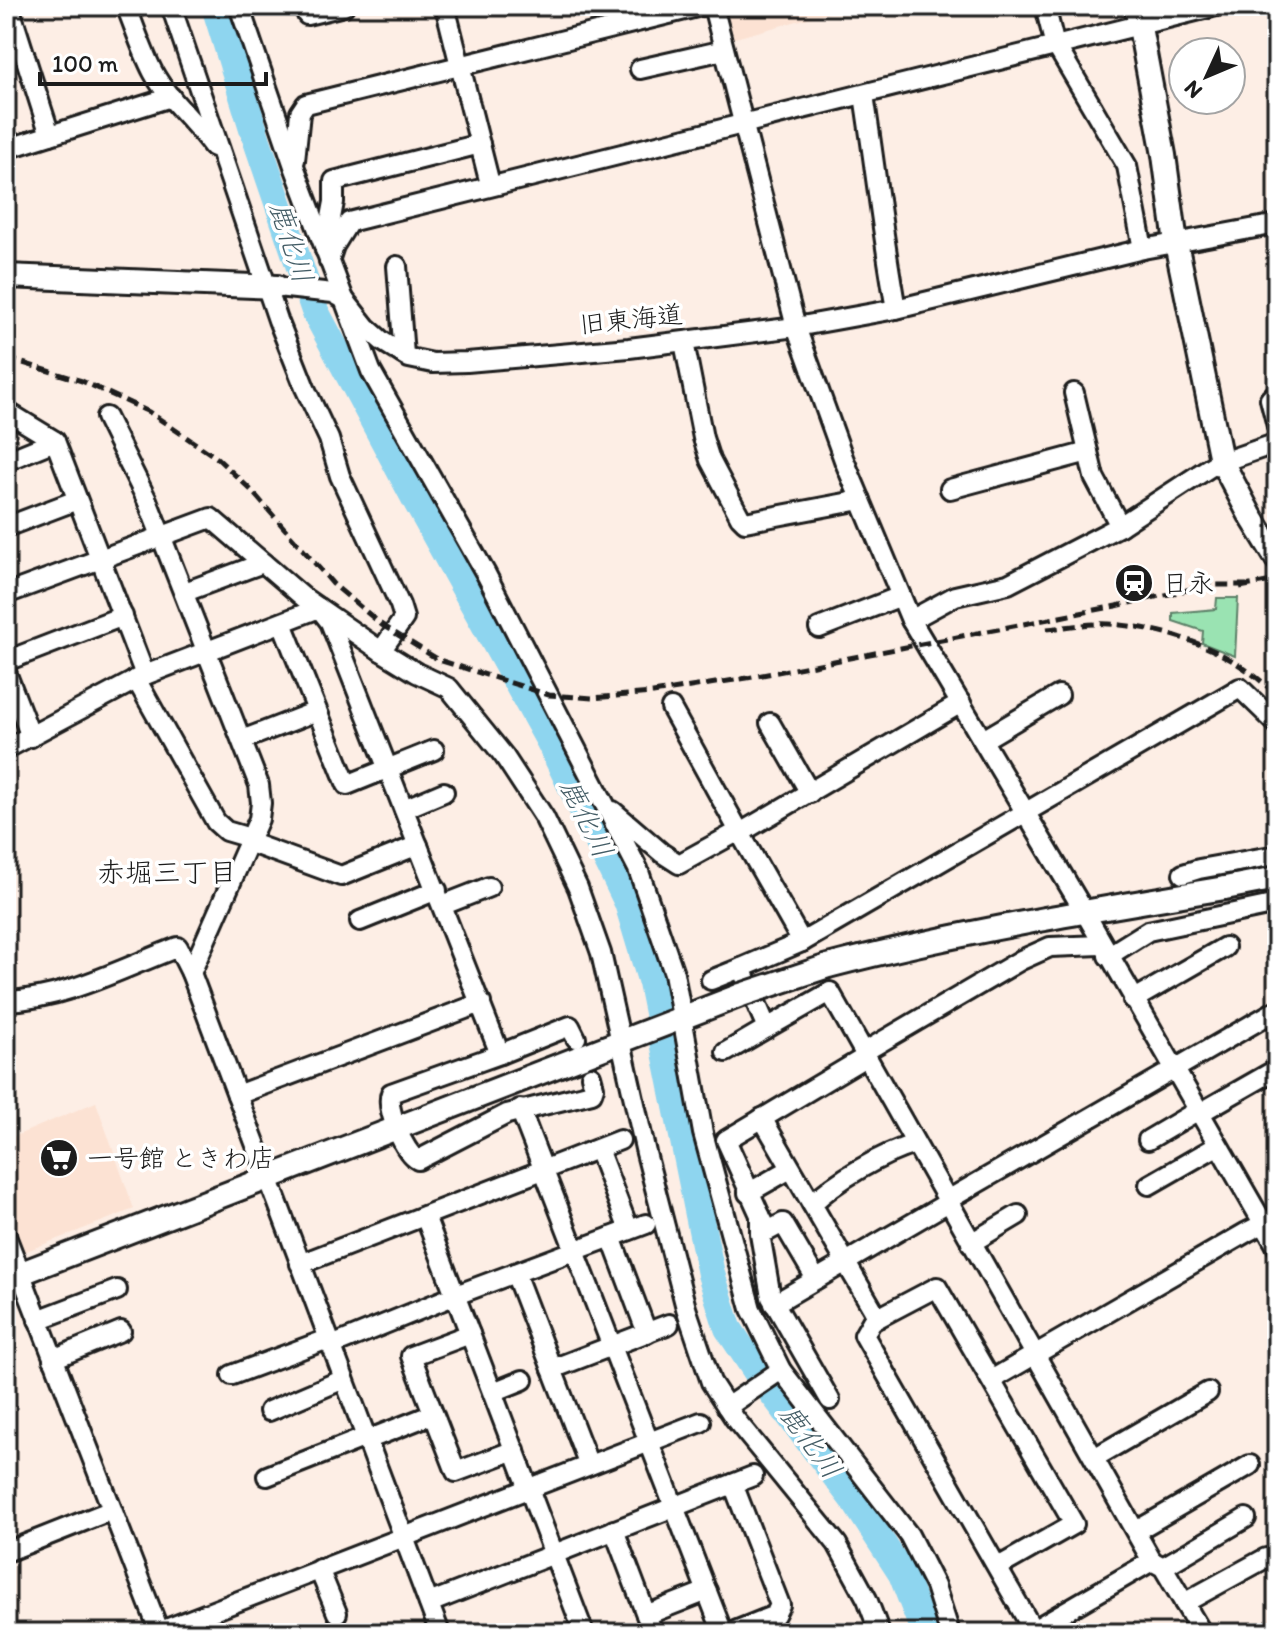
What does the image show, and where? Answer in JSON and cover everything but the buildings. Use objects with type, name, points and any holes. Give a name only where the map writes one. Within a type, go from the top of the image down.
[{"type":"street","points":[[9,6],[50,135]]},
{"type":"street","points":[[126,6],[154,73],[213,147],[222,153]]},
{"type":"street","points":[[171,6],[273,286],[278,320],[329,439],[340,476],[400,605],[404,618],[381,651]]},
{"type":"street","points":[[239,6],[327,255],[338,296],[371,371],[486,574],[606,805],[651,902],[674,973],[703,1133],[751,1309],[781,1370],[909,1535],[935,1586],[950,1633]]},
{"type":"street","points":[[307,15],[344,6]]},
{"type":"street","points":[[445,6],[490,184]]},
{"type":"street","points":[[294,166],[300,113],[306,104],[701,6]]},
{"type":"street","points":[[713,6],[796,327],[844,460],[911,620],[1084,911],[1217,1146],[1270,1221],[1277,1247]]},
{"type":"street","points":[[1045,6],[1057,46],[1127,166],[1143,249]]},
{"type":"street","points":[[327,255],[349,222],[490,184],[498,185],[1057,46],[1138,15],[1216,6]]},
{"type":"street","points":[[1138,15],[1176,243],[1222,461],[1277,559]]},
{"type":"street","points":[[640,69],[724,50]]},
{"type":"street","points":[[864,95],[878,208],[896,309]]},
{"type":"street","points":[[6,149],[171,97]]},
{"type":"street","points":[[327,255],[334,181],[480,144]]},
{"type":"street","name":"旧東海道","points":[[338,296],[366,327],[404,355],[433,363],[467,362],[684,342],[796,327],[896,309],[1143,249],[1277,224]]},
{"type":"street","points":[[397,266],[404,355]]},
{"type":"street","points":[[6,276],[273,286],[338,296]]},
{"type":"street","points":[[684,342],[710,460],[745,522],[861,500]]},
{"type":"street","points":[[1277,392],[1270,399],[1277,426]]},
{"type":"street","points":[[1074,393],[1094,477],[1120,526]]},
{"type":"street","points":[[6,411],[55,441],[123,616],[140,677],[216,822],[226,831],[341,876],[418,845]]},
{"type":"street","points":[[106,417],[147,500],[185,592],[256,776],[261,803],[259,819],[191,973]]},
{"type":"street","points":[[6,461],[55,441]]},
{"type":"street","points":[[911,620],[955,596],[1008,584],[1120,526],[1222,461],[1277,443]]},
{"type":"street","points":[[950,489],[1088,452]]},
{"type":"street","points":[[6,527],[77,500]]},
{"type":"street","points":[[6,594],[211,518],[319,608],[381,651],[449,688],[504,756],[544,817],[578,888],[601,953],[625,1041],[686,1308],[711,1382],[727,1407],[837,1544],[867,1599],[880,1633]]},
{"type":"street","points":[[185,592],[263,563]]},
{"type":"street","points":[[819,628],[901,596]]},
{"type":"street","points":[[6,749],[140,677],[319,608]]},
{"type":"street","points":[[319,608],[330,622],[500,1054]]},
{"type":"street","points":[[6,661],[123,616]]},
{"type":"street","points":[[282,623],[347,785],[434,750]]},
{"type":"street","points":[[7,677],[31,737]]},
{"type":"street","points":[[711,980],[802,942],[1240,688],[1277,724]]},
{"type":"street","points":[[983,740],[1059,695]]},
{"type":"street","points":[[606,805],[679,864],[810,793],[961,703]]},
{"type":"street","points":[[671,708],[802,942]]},
{"type":"street","points":[[242,740],[317,711]]},
{"type":"street","points":[[770,723],[810,793]]},
{"type":"street","points":[[404,809],[444,792]]},
{"type":"street","points":[[1183,874],[1277,855]]},
{"type":"street","points":[[1237,862],[1247,911]]},
{"type":"street","points":[[13,1277],[741,995],[828,966],[1084,911],[1277,878]]},
{"type":"street","points":[[360,921],[489,887]]},
{"type":"street","points":[[816,1279],[783,1223],[768,1231],[726,1140],[1021,960],[1050,947],[1105,950],[1148,931],[1277,904]]},
{"type":"street","points":[[6,1001],[31,1000],[56,993],[178,947],[191,973],[440,1633]]},
{"type":"street","points":[[1133,1000],[1225,947]]},
{"type":"street","points":[[741,968],[767,1028]]},
{"type":"street","points":[[726,1052],[830,992],[946,1202],[1136,1531],[1202,1633]]},
{"type":"street","points":[[237,1095],[481,1003]]},
{"type":"street","points":[[774,1304],[1277,1010]]},
{"type":"street","points":[[576,1038],[570,1026],[391,1093],[388,1100],[390,1109],[410,1155],[418,1160],[520,1109],[592,1093],[591,1076]]},
{"type":"street","points":[[1148,1140],[1277,1069]]},
{"type":"street","points":[[520,1109],[723,1633]]},
{"type":"street","points":[[762,1118],[878,1318]]},
{"type":"street","points":[[300,1264],[620,1140]]},
{"type":"street","points":[[812,1204],[824,1192],[885,1156],[915,1144]]},
{"type":"street","points":[[1149,1185],[1217,1146]]},
{"type":"street","points":[[598,1149],[629,1230],[647,1333]]},
{"type":"street","points":[[748,1193],[785,1172]]},
{"type":"street","points":[[760,1215],[762,1246],[774,1304],[830,1400]]},
{"type":"street","points":[[971,1243],[1018,1215]]},
{"type":"street","points":[[425,1216],[584,1633]]},
{"type":"street","points":[[991,1380],[1270,1221]]},
{"type":"street","points":[[232,1375],[330,1342],[629,1230]]},
{"type":"street","points":[[6,1236],[13,1277],[38,1320],[159,1632],[701,1422]]},
{"type":"street","points":[[515,1273],[589,1465]]},
{"type":"street","points":[[998,1567],[1074,1524],[937,1287],[872,1321],[864,1335],[998,1567],[1039,1630],[1246,1518]]},
{"type":"street","points":[[38,1320],[117,1290]]},
{"type":"street","points":[[552,1369],[669,1324]]},
{"type":"street","points":[[53,1359],[121,1331]]},
{"type":"street","points":[[470,1334],[411,1356],[433,1414],[456,1472],[515,1450]]},
{"type":"street","points":[[727,1407],[781,1370]]},
{"type":"street","points":[[269,1411],[344,1379]]},
{"type":"street","points":[[493,1392],[523,1380]]},
{"type":"street","points":[[1094,1458],[1208,1392]]},
{"type":"street","points":[[267,1476],[433,1414]]},
{"type":"street","points":[[1136,1531],[1250,1465]]},
{"type":"street","points":[[429,1603],[753,1476]]},
{"type":"street","points":[[730,1633],[775,1615],[780,1605],[733,1484]]},
{"type":"street","points":[[6,1552],[112,1510]]},
{"type":"street","points":[[614,1530],[653,1633]]},
{"type":"street","points":[[1184,1603],[1266,1558]]},
{"type":"street","points":[[319,1569],[337,1613]]},
{"type":"street","points":[[646,1615],[707,1591]]},
{"type":"shaded area","points":[[720,6],[848,6],[848,7],[728,40]]},
{"type":"shaded area","points":[[96,1102],[134,1209],[19,1254],[6,1218],[6,1140]]},
{"type":"green space","points":[[1217,598],[1238,598],[1235,656],[1202,643],[1203,631],[1173,621],[1173,613],[1216,609]]},
{"type":"waterway","name":"鹿化川","points":[[215,6],[315,311],[549,740],[628,903],[652,983],[711,1274],[728,1328],[759,1375],[856,1503],[902,1574],[925,1633]]},
{"type":"railway","points":[[6,358],[82,381],[149,412],[217,458],[251,490],[333,584],[382,625],[439,660],[549,695],[593,698],[653,693],[747,678],[1209,585],[1249,585]]},
{"type":"railway","points":[[1240,587],[1277,580]]},
{"type":"railway","points":[[1047,629],[1109,624],[1178,637],[1221,654],[1260,680],[1277,696]]},
{"type":"place","name":"日永","points":[[1134,583]]},
{"type":"place","name":"一号館 ときわ店","points":[[59,1158]]},
{"type":"district","name":"赤堀三丁目","points":[[167,872]]}]
